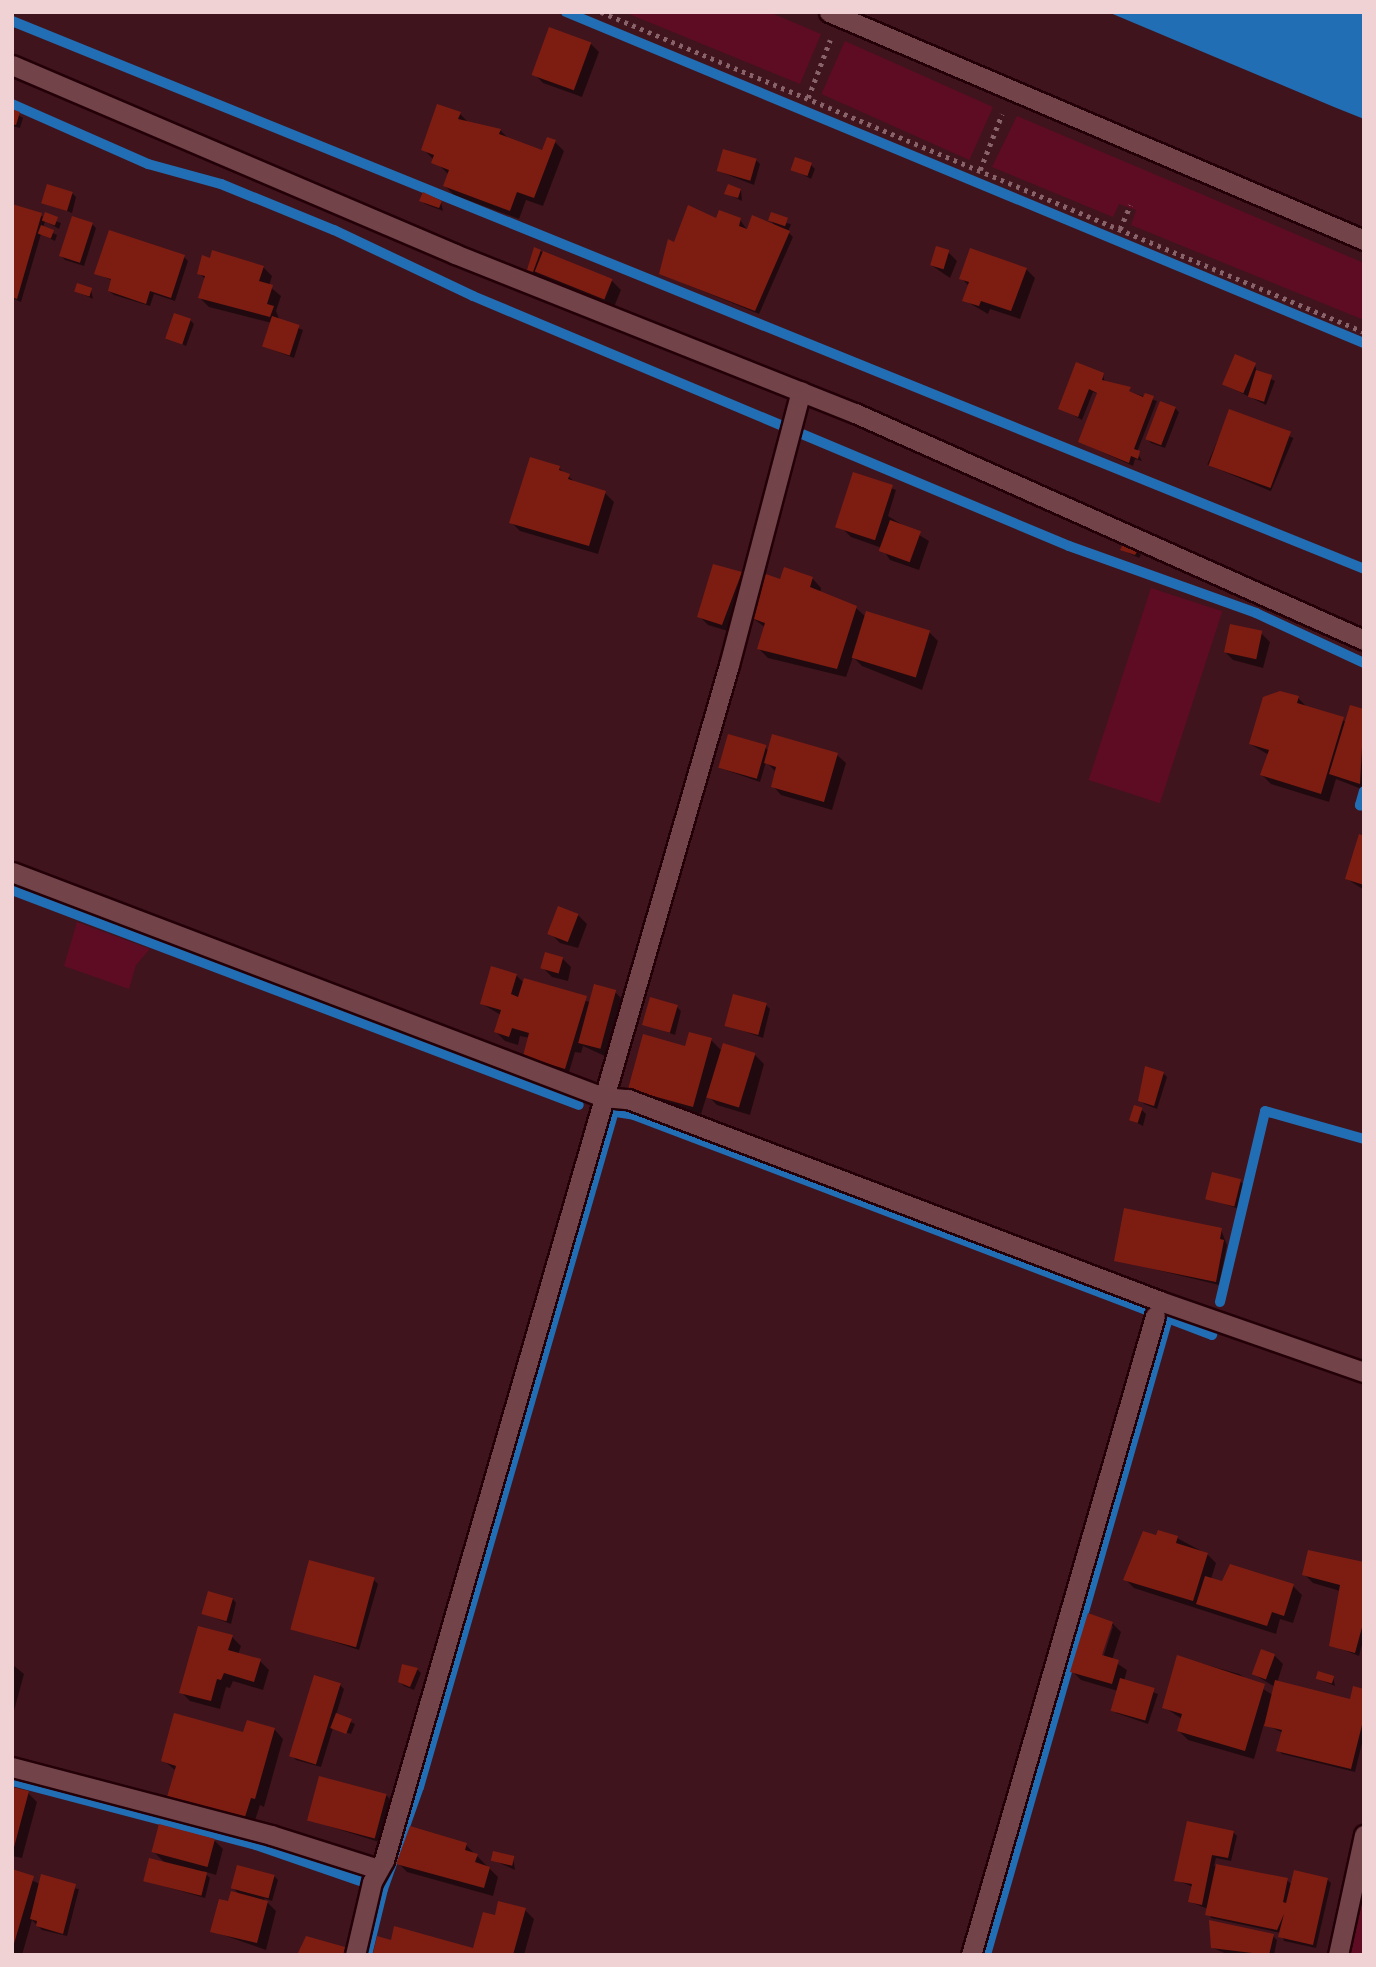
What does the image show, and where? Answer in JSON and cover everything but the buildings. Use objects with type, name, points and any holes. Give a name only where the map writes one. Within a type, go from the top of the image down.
[{"type":"street","points":[[829,12],[1364,240]]},
{"type":"street","points":[[12,65],[455,254],[801,391],[1364,640]]},
{"type":"street","points":[[355,1955],[374,1880],[725,678],[801,391]]},
{"type":"street","points":[[12,872],[603,1097],[628,1100],[1160,1301],[1364,1372]]},
{"type":"street","points":[[971,1955],[1155,1316]]},
{"type":"street","points":[[12,1768],[271,1835],[374,1880]]},
{"type":"street","points":[[1338,1955],[1364,1835]]},
{"type":"path","points":[[601,12],[1364,332]]},
{"type":"path","points":[[808,98],[832,35]]},
{"type":"path","points":[[980,170],[1004,107]]},
{"type":"path","points":[[1120,229],[1130,205]]},
{"type":"shaded area","points":[[624,12],[769,12],[821,34],[800,84]]},
{"type":"shaded area","points":[[845,41],[993,107],[969,160],[821,94]]},
{"type":"shaded area","points":[[1017,116],[1364,263],[1364,320],[1131,225],[1136,210],[1119,204],[1113,217],[992,167]]},
{"type":"shaded area","points":[[1151,588],[1222,611],[1160,803],[1089,780]]},
{"type":"shaded area","points":[[77,922],[150,949],[136,965],[129,989],[64,966]]},
{"type":"shaded area","points":[[1364,1874],[1364,1955],[1346,1955]]},
{"type":"water","points":[[1108,12],[1364,12],[1364,119],[1334,107]]},
{"type":"waterway","points":[[566,12],[1364,343]]},
{"type":"waterway","points":[[12,21],[1364,569]]},
{"type":"waterway","points":[[12,104],[148,164],[221,184],[334,230],[473,296],[1069,546],[1256,613],[1364,663]]},
{"type":"waterway","points":[[1364,791],[1360,805],[1364,806]]},
{"type":"waterway","points":[[12,890],[579,1105]]},
{"type":"waterway","points":[[610,1111],[634,1115],[1212,1335],[1213,1331]]},
{"type":"waterway","points":[[383,1889],[419,1787],[614,1111]]},
{"type":"waterway","points":[[1220,1302],[1265,1111],[1364,1139]]},
{"type":"waterway","points":[[986,1955],[1168,1318]]},
{"type":"waterway","points":[[12,1781],[256,1845],[383,1889],[367,1955]]}]
